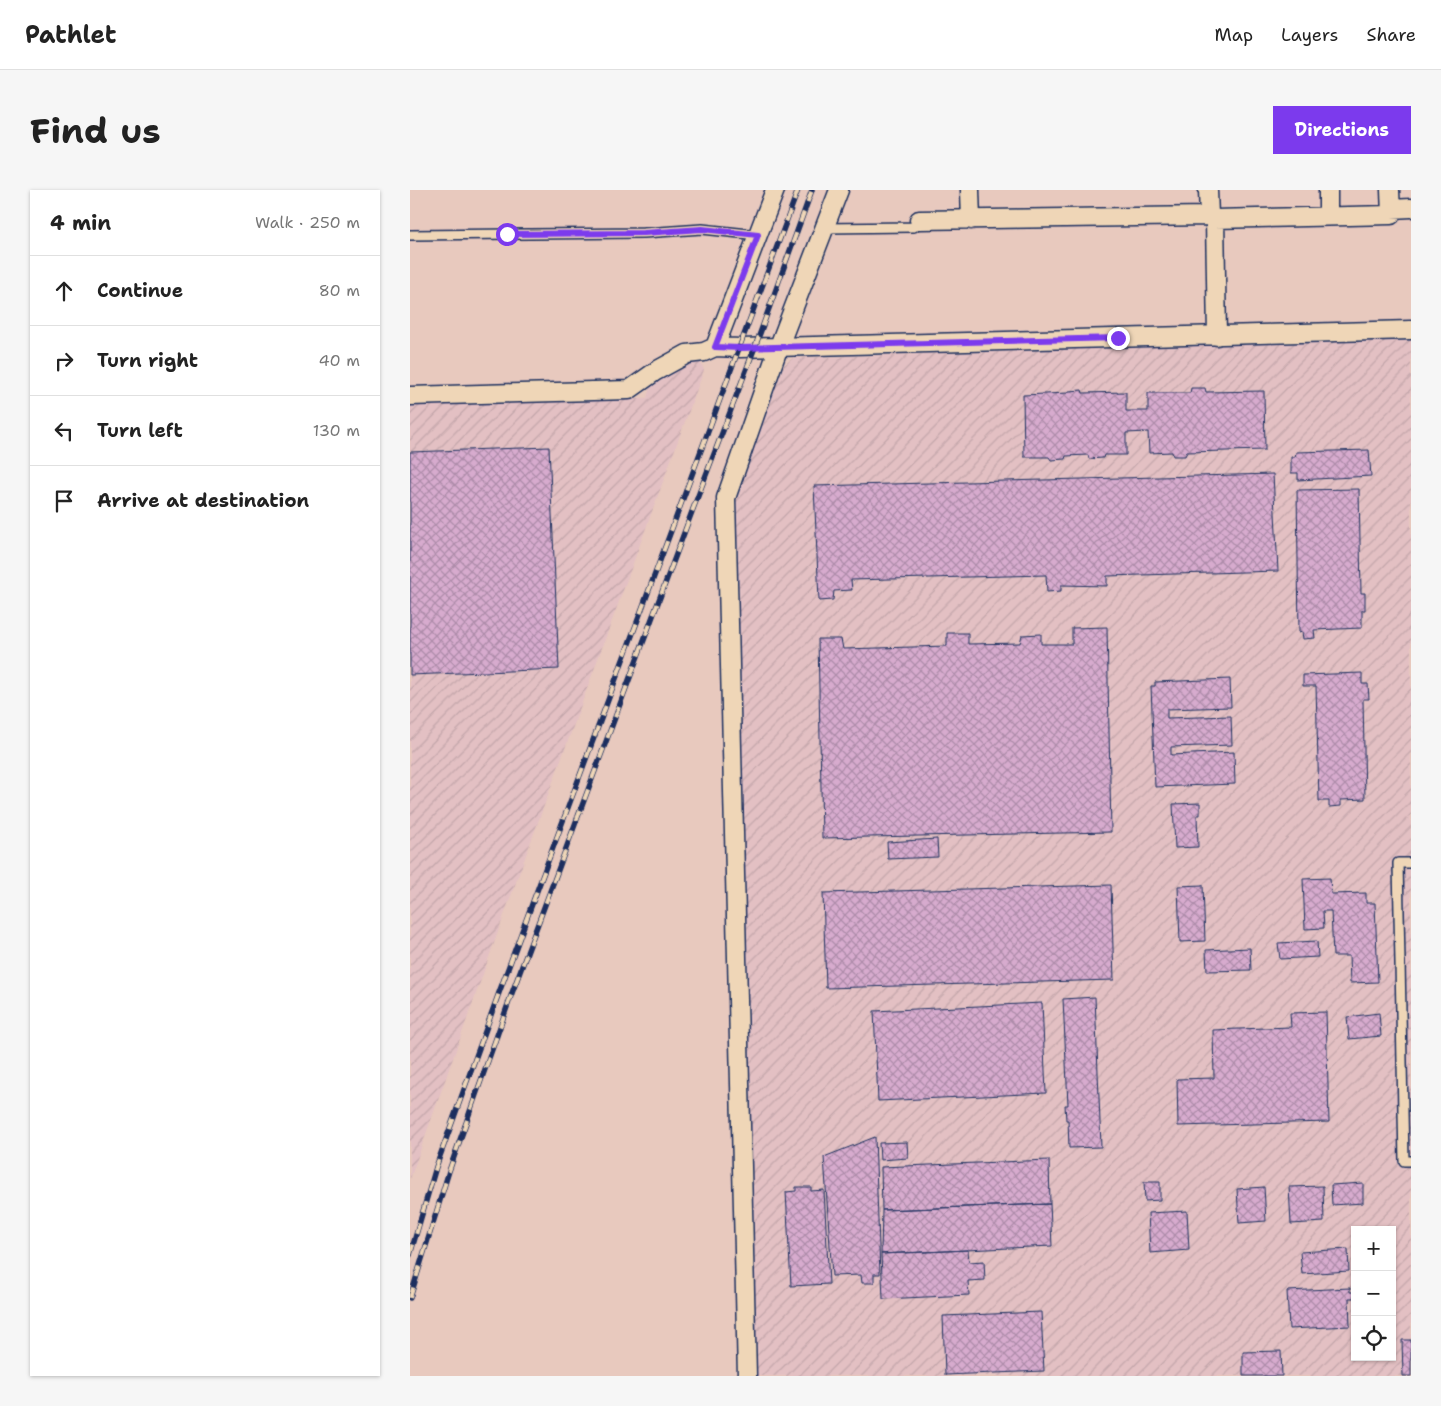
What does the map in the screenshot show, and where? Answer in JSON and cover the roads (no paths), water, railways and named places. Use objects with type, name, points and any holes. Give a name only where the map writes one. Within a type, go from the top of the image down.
[{"type":"street","points":[[715,347],[775,190]]},
{"type":"street","points":[[747,1376],[726,498],[779,346],[839,190]]},
{"type":"street","points":[[970,190],[971,220]]},
{"type":"street","points":[[1208,190],[1212,217],[1218,336]]},
{"type":"street","points":[[1328,190],[1328,216]]},
{"type":"street","points":[[919,220],[1391,215],[1390,190]]},
{"type":"street","points":[[1391,209],[1411,208]]},
{"type":"street","points":[[410,396],[629,390],[656,371],[687,354],[704,352],[715,347],[740,348],[1411,330]]},
{"type":"lane","points":[[824,228],[914,227],[919,220]]},
{"type":"lane","points":[[410,235],[644,233],[702,229],[758,235]]},
{"type":"lane","points":[[1411,863],[1398,864],[1404,1161],[1411,1160]]},
{"type":"railway","points":[[410,1255],[436,1167],[500,990],[798,190]]},
{"type":"railway","points":[[410,1298],[449,1171],[512,993],[755,347],[812,190]]}]
